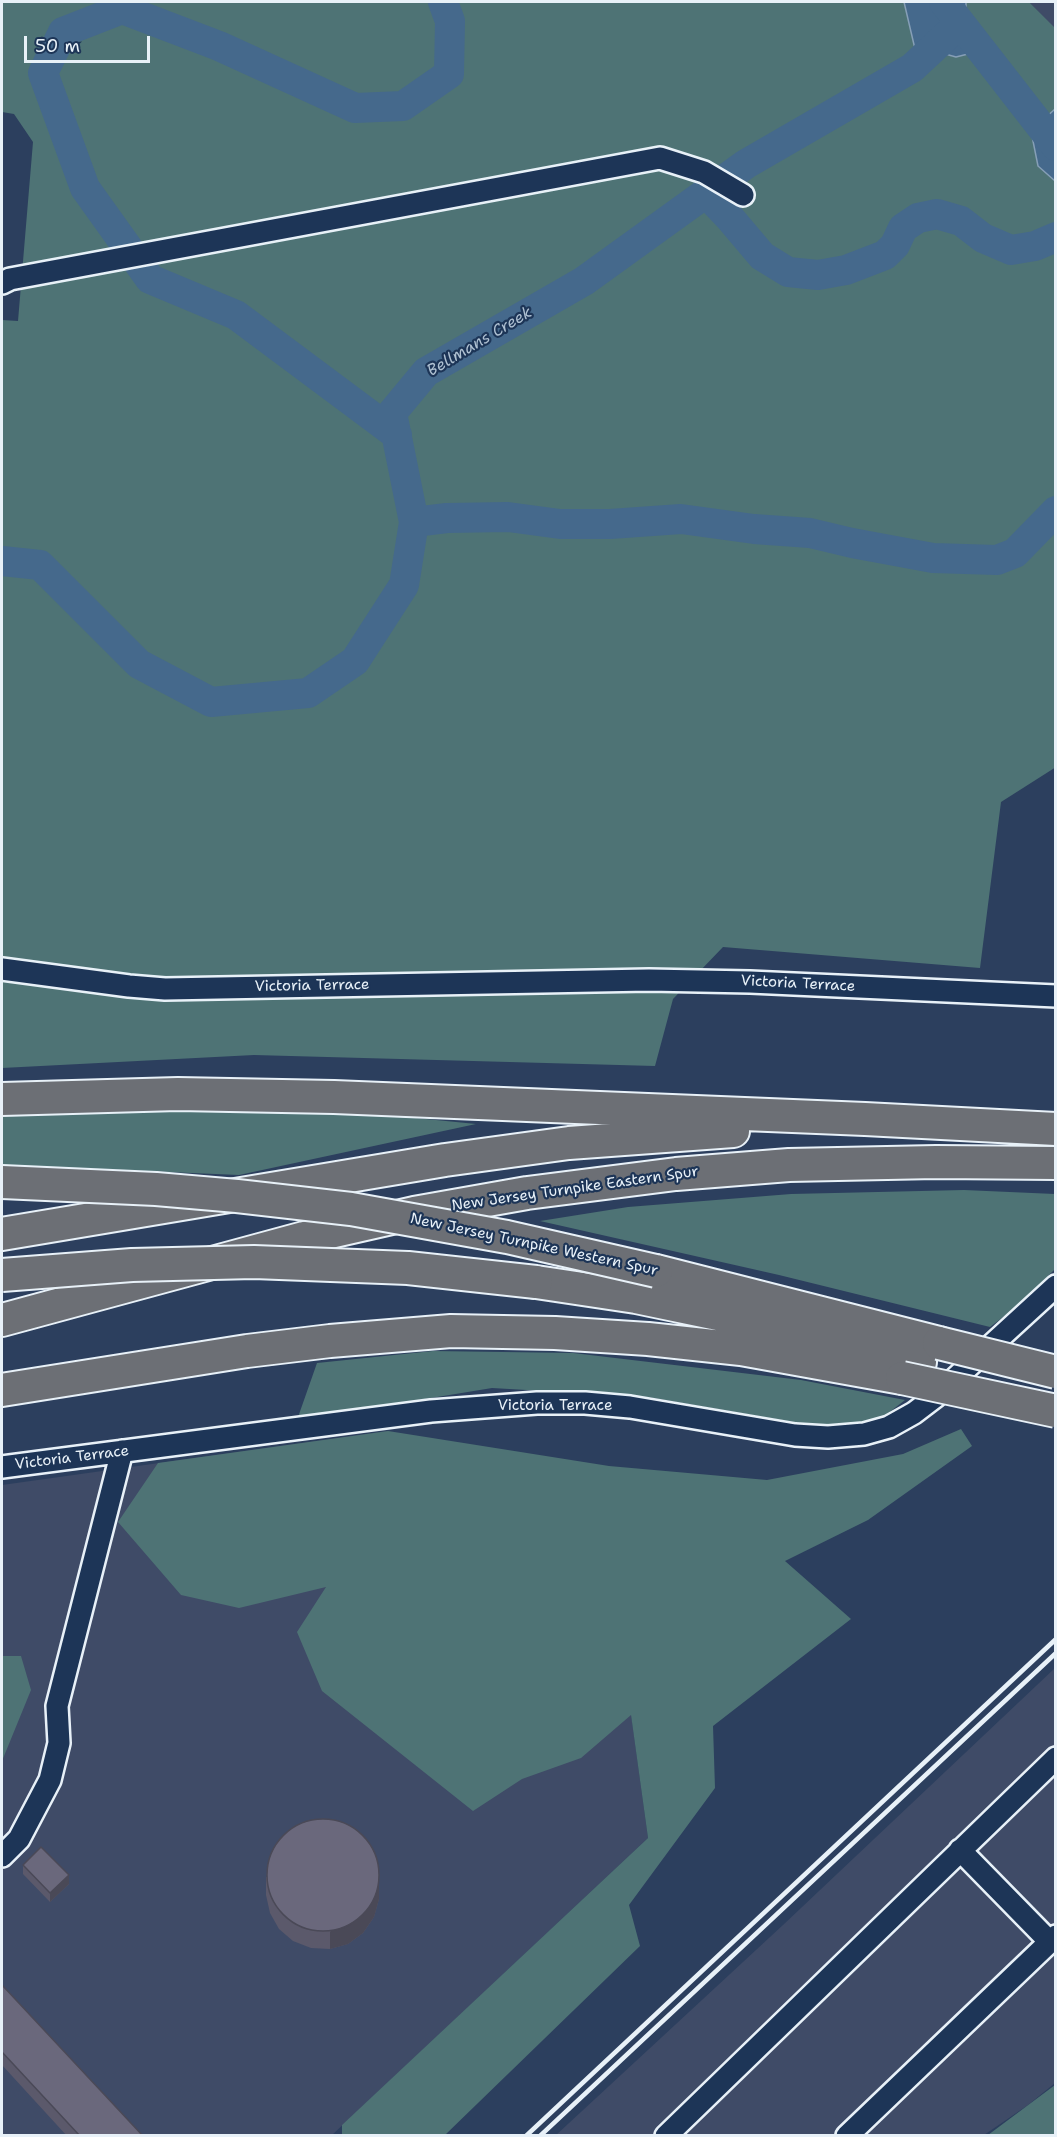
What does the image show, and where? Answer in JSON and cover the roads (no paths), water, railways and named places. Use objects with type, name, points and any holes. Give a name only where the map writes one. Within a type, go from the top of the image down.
[{"type":"highway","points":[[2,1100],[149,1094],[287,1096],[865,1119],[1056,1129]]},
{"type":"highway","points":[[2,1234],[332,1177],[482,1154],[607,1140],[743,1131],[865,1119]]},
{"type":"highway","name":"New Jersey Turnpike Eastern Spur","points":[[2,1320],[304,1238],[414,1213],[527,1193],[676,1174],[789,1165],[946,1161],[1056,1163]]},
{"type":"highway","name":"New Jersey Turnpike Western Spur","points":[[2,1182],[156,1189],[237,1196],[342,1208],[507,1237],[656,1271],[920,1361],[1056,1372]]},
{"type":"highway","name":"New Jersey Turnpike Western Spur","points":[[2,1275],[132,1265],[254,1262],[408,1269],[536,1282],[713,1313],[920,1361],[1056,1396]]},
{"type":"highway","points":[[2,1390],[266,1348],[373,1337],[494,1331],[648,1339],[741,1349],[920,1361],[1056,1411]]},
{"type":"street","points":[[2,283],[10,279],[112,262],[660,158],[704,172],[743,195]]},
{"type":"street","name":"Victoria Terrace","points":[[2,969],[165,989],[649,980],[762,982],[1056,996]]},
{"type":"street","name":"Victoria Terrace","points":[[2,1467],[431,1411],[537,1403],[585,1403],[630,1407],[795,1435],[828,1437],[864,1434],[889,1427],[914,1413],[1056,1286]]},
{"type":"street","points":[[2,1856],[19,1839],[51,1780],[59,1743],[57,1706],[122,1451]]},
{"type":"street","points":[[666,2136],[1056,1758]]},
{"type":"street","points":[[847,2136],[1053,1939],[960,1850]]},
{"type":"waterway","points":[[397,435],[236,315],[150,279],[85,188],[43,73],[63,32],[122,9],[219,46],[355,108],[403,106],[449,74],[450,21],[443,2]]},
{"type":"waterway","name":"Bellmans Creek","points":[[944,2],[1056,146]]},
{"type":"waterway","name":"Bellmans Creek","points":[[2,561],[40,565],[139,664],[211,702],[308,693],[355,661],[404,585],[414,522],[392,413],[426,372],[584,281],[746,164],[912,68],[955,28]]},
{"type":"waterway","points":[[706,193],[762,256],[788,272],[818,275],[846,270],[885,255],[895,245],[903,228],[918,218],[937,214],[961,221],[983,238],[1011,250],[1035,246],[1056,237]]},
{"type":"waterway","points":[[414,522],[447,518],[508,517],[560,524],[610,524],[681,519],[754,529],[810,533],[933,558],[997,560],[1015,553],[1056,511]]},
{"type":"railway","points":[[526,2136],[1056,1639]]},
{"type":"railway","points":[[540,2136],[1056,1653]]}]
